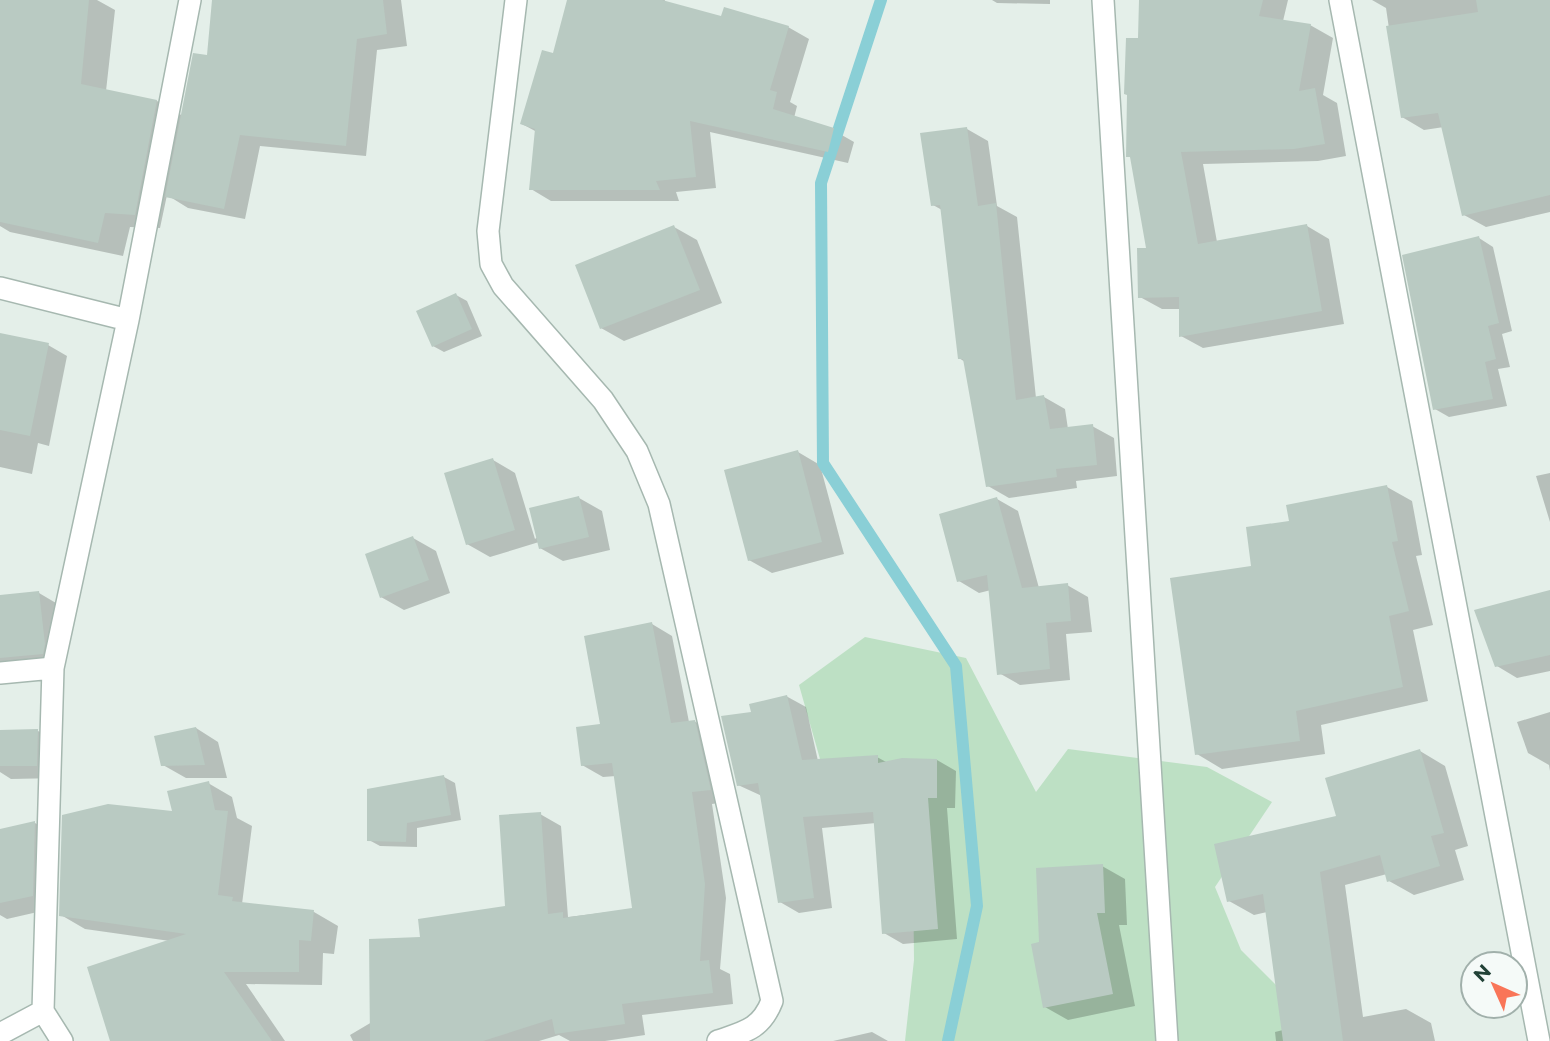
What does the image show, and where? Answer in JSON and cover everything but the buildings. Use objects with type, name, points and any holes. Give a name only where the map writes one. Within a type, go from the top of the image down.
[{"type":"street","points":[[516,0],[488,231],[491,264],[503,286],[603,400],[637,451],[659,504],[772,1001],[765,1019],[746,1031],[718,1041]]},
{"type":"street","points":[[1103,0],[1167,1041]]},
{"type":"street","points":[[1340,0],[1539,1041]]},
{"type":"street","points":[[62,1041],[43,1012],[53,667],[128,320],[188,1]]},
{"type":"street","points":[[0,288],[128,320]]},
{"type":"street","points":[[0,673],[53,667]]},
{"type":"street","points":[[0,1034],[43,1012]]},
{"type":"green space","points":[[865,637],[966,658],[1036,792],[1068,749],[1207,767],[1272,802],[1215,887],[1241,950],[1302,1011],[1293,1041],[905,1041],[914,960],[912,776],[822,766],[799,685]]},
{"type":"waterway","points":[[881,0],[821,183],[823,463],[956,666],[977,906],[948,1041]]}]
